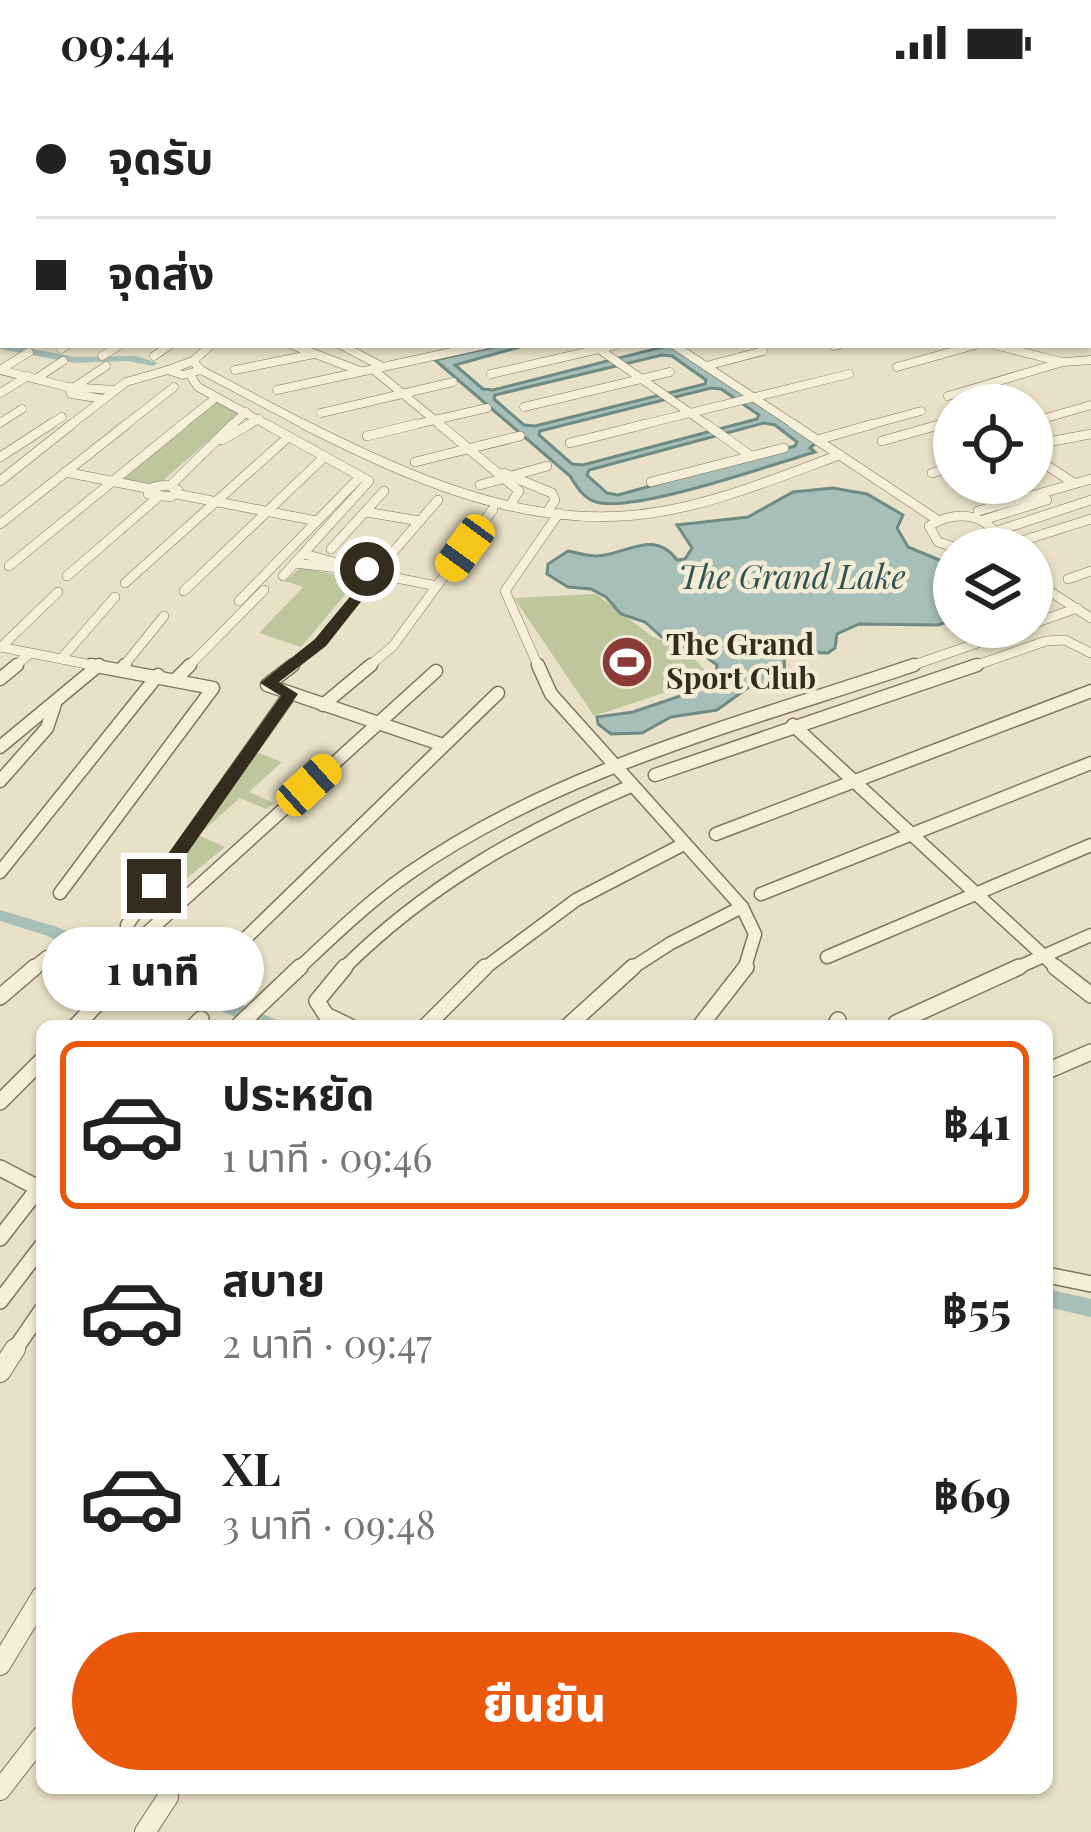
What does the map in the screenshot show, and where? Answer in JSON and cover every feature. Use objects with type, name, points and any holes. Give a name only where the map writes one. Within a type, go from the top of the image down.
[{"type":"street","points":[[104,399],[71,394],[72,386],[117,348]]},
{"type":"street","points":[[154,356],[166,348]]},
{"type":"street","points":[[209,348],[194,369],[198,387],[369,481],[283,576]]},
{"type":"street","points":[[299,348],[373,370]]},
{"type":"street","points":[[350,348],[409,393],[468,449],[507,475],[551,493],[555,500],[553,512],[509,580],[507,602],[543,681],[682,845],[742,907],[755,934],[753,951],[704,1020]]},
{"type":"street","points":[[277,390],[471,348]]},
{"type":"street","points":[[491,374],[603,348]]},
{"type":"street","points":[[679,348],[936,520]]},
{"type":"street","points":[[897,367],[964,348]]},
{"type":"street","points":[[1007,348],[1063,362]]},
{"type":"street","points":[[599,349],[751,456]]},
{"type":"street","points":[[706,366],[764,351]]},
{"type":"street","points":[[29,352],[0,370],[115,390]]},
{"type":"street","points":[[236,370],[314,354]]},
{"type":"street","points":[[989,384],[1063,362],[1091,360]]},
{"type":"street","points":[[0,393],[63,362]]},
{"type":"street","points":[[1,480],[115,390],[173,364],[194,369],[424,484],[553,512],[612,517],[655,512],[839,455]]},
{"type":"street","points":[[524,406],[670,372]]},
{"type":"street","points":[[570,443],[849,374]]},
{"type":"street","points":[[321,413],[453,382]]},
{"type":"street","points":[[0,524],[174,387]]},
{"type":"street","points":[[4,574],[213,400]]},
{"type":"street","points":[[1053,416],[1091,405]]},
{"type":"street","points":[[367,436],[487,408]]},
{"type":"street","points":[[0,422],[22,409]]},
{"type":"street","points":[[817,440],[921,410]]},
{"type":"street","points":[[68,576],[154,494],[173,489],[246,412]]},
{"type":"street","points":[[0,457],[62,417]]},
{"type":"street","points":[[221,441],[259,419]]},
{"type":"street","points":[[882,441],[933,427]]},
{"type":"street","points":[[1053,441],[1091,434]]},
{"type":"street","points":[[415,462],[520,436]]},
{"type":"street","points":[[125,583],[286,440]]},
{"type":"street","points":[[651,482],[784,448]]},
{"type":"street","points":[[184,591],[322,459]]},
{"type":"street","points":[[480,485],[547,466]]},
{"type":"street","points":[[1053,470],[1074,483]]},
{"type":"street","points":[[65,472],[154,494]]},
{"type":"street","points":[[507,475],[520,493],[511,504]]},
{"type":"street","points":[[238,601],[359,478]]},
{"type":"street","points":[[981,516],[1074,483],[1091,483]]},
{"type":"street","points":[[933,537],[929,526],[936,520],[981,516],[1091,483]]},
{"type":"street","points":[[173,489],[317,521]]},
{"type":"street","points":[[331,548],[384,491]]},
{"type":"street","points":[[383,572],[438,500]]},
{"type":"street","points":[[1006,528],[1091,500]]},
{"type":"street","points":[[323,705],[393,646],[493,509]]},
{"type":"street","points":[[366,512],[420,520]]},
{"type":"street","points":[[981,516],[994,528]]},
{"type":"street","points":[[1053,531],[1091,519]]},
{"type":"street","points":[[299,559],[437,586]]},
{"type":"street","points":[[1068,579],[1091,572]]},
{"type":"street","points":[[364,573],[320,643],[268,683],[443,746]]},
{"type":"street","points":[[176,679],[265,590]]},
{"type":"street","points":[[0,647],[58,592]]},
{"type":"street","points":[[1053,593],[1091,617]]},
{"type":"street","points":[[61,659],[115,597]]},
{"type":"street","points":[[1053,617],[1077,608]]},
{"type":"street","points":[[122,669],[164,616]]},
{"type":"street","points":[[655,775],[1046,641],[1065,640],[1091,653]]},
{"type":"street","points":[[0,647],[213,688],[60,893]]},
{"type":"street","points":[[244,1020],[345,925],[444,850],[529,802],[615,767],[966,648]]},
{"type":"street","points":[[0,679],[28,655]]},
{"type":"street","points":[[0,748],[99,665]]},
{"type":"street","points":[[137,940],[436,671]]},
{"type":"street","points":[[0,872],[158,676]]},
{"type":"street","points":[[716,834],[1091,691]]},
{"type":"street","points":[[290,694],[127,925],[126,934],[198,967],[218,965],[498,693]]},
{"type":"street","points":[[0,781],[47,728],[55,704]]},
{"type":"street","points":[[781,713],[1042,957],[1091,995]]},
{"type":"street","points":[[761,894],[1091,763]]},
{"type":"street","points":[[336,1020],[326,1015],[317,1001],[322,991],[416,900],[483,853],[631,786]]},
{"type":"street","points":[[432,1020],[491,958],[536,923],[584,891],[682,845]]},
{"type":"street","points":[[826,958],[1091,845]]},
{"type":"street","points":[[575,1020],[638,964],[742,907]]},
{"type":"street","points":[[903,1020],[1091,935]]},
{"type":"street","points":[[0,997],[47,957],[106,977],[110,992],[82,1020]]},
{"type":"street","points":[[1053,1068],[1091,1052]]},
{"type":"street","points":[[0,1102],[36,1066]]},
{"type":"street","points":[[0,1168],[36,1183]]},
{"type":"street","points":[[0,1238],[36,1184]]},
{"type":"street","points":[[0,1301],[36,1254]]},
{"type":"street","points":[[1053,1275],[1091,1284]]},
{"type":"street","points":[[0,1372],[36,1319]]},
{"type":"street","points":[[0,1665],[36,1606]]},
{"type":"street","points":[[0,1790],[36,1744]]},
{"type":"street","points":[[145,1832],[168,1798]]},
{"type":"green space","points":[[217,400],[241,412],[159,484],[119,481]]},
{"type":"green space","points":[[300,568],[351,577],[355,583],[301,647],[259,633],[303,587],[285,581]]},
{"type":"green space","name":"The Grand Sport Club","points":[[596,594],[653,637],[683,648],[712,677],[594,716],[514,598]]},
{"type":"green space","points":[[256,752],[282,762],[249,792],[274,803],[266,809],[240,798],[198,835],[225,847],[166,895],[157,891]]},
{"type":"water","points":[[489,348],[516,348],[455,365],[483,389],[493,390],[658,348],[674,348],[816,443],[810,448],[815,452],[640,501],[596,502],[435,360]],"holes":[[[672,356],[706,380],[705,384],[535,426],[524,425],[494,399],[495,395]],[[721,389],[759,415],[757,419],[583,465],[572,464],[539,435]],[[764,423],[775,425],[797,442],[795,446],[618,495],[607,493],[587,475],[589,470]]]},
{"type":"water","name":"The Grand Lake","points":[[833,488],[867,494],[903,515],[897,528],[908,547],[933,557],[933,625],[859,624],[837,634],[835,648],[828,653],[784,652],[785,679],[749,687],[717,710],[671,717],[642,733],[611,734],[598,724],[597,717],[633,712],[710,686],[717,665],[701,653],[665,640],[645,622],[621,614],[591,589],[568,587],[547,574],[548,564],[568,551],[597,556],[649,544],[677,560],[685,559],[692,548],[677,525],[748,517],[793,492]]},
{"type":"waterway","points":[[15,348],[75,360],[128,358],[153,363]]},
{"type":"waterway","points":[[0,915],[51,931],[259,1020]]},
{"type":"waterway","points":[[1053,1299],[1091,1308]]},
{"type":"place","name":"The Grand Sport Club","points":[[627,662]]},
{"type":"route","points":[[154,886],[290,694],[268,683],[320,643],[371,580],[363,575],[367,569]]}]
